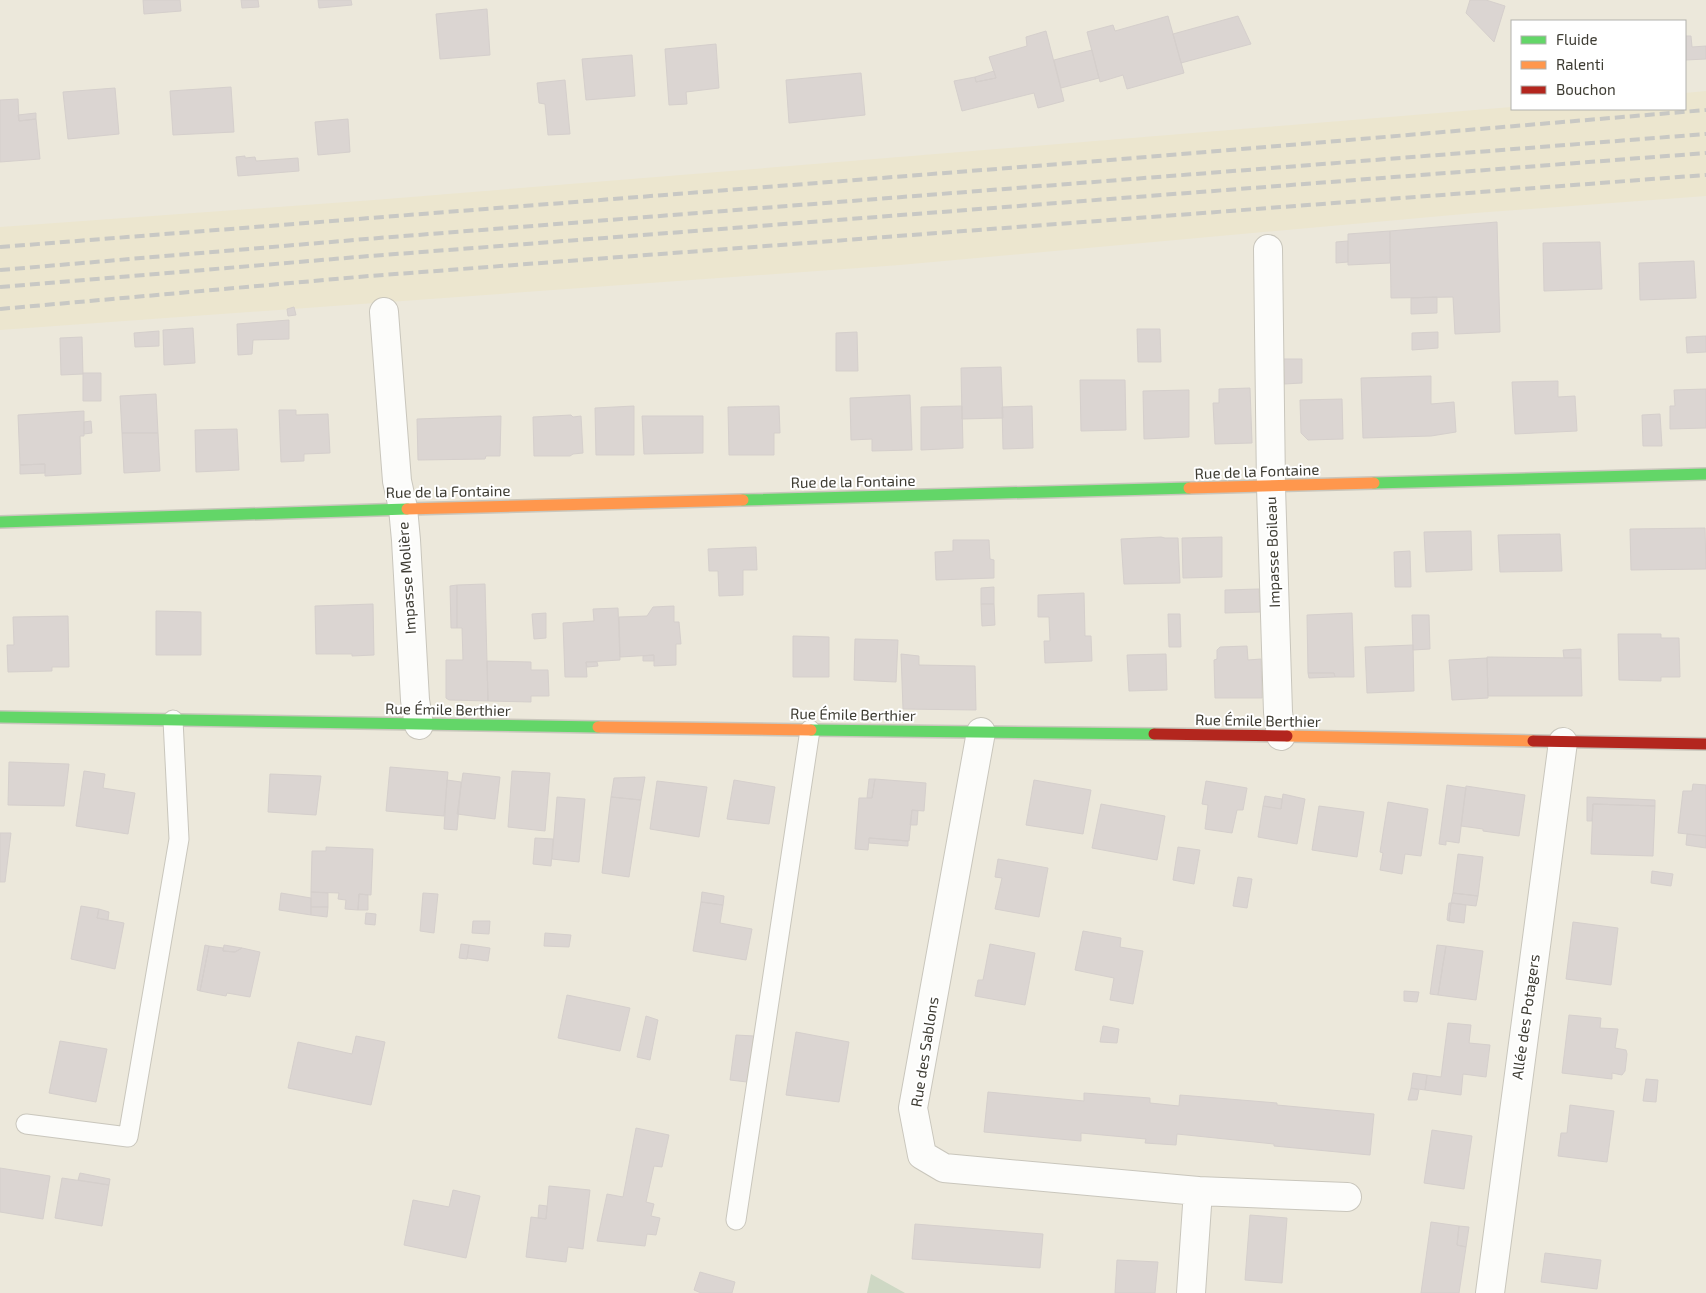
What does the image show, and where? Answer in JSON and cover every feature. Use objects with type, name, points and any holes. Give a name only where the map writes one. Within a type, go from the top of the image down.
[{"type":"street","name":"Impasse Boileau","points":[[1268,249],[1271,487],[1278,712],[1281,736]]},
{"type":"street","name":"Impasse Molière","points":[[384,312],[397,481],[403,508],[415,700],[420,725]]},
{"type":"street","name":"Rue de la Fontaine","points":[[0,522],[403,508],[1271,487],[1706,474]]},
{"type":"street","name":"Rue Émile Berthier","points":[[0,717],[1706,744]]},
{"type":"street","name":"Rue des Sablons","points":[[981,732],[913,1108],[922,1155],[944,1168],[1198,1191],[1347,1197]]},
{"type":"street","name":"Allée des Potagers","points":[[1490,1293],[1563,742]]},
{"type":"street","points":[[1191,1293],[1198,1191]]},
{"type":"lane","points":[[26,1124],[128,1138],[178,839],[173,720]]},
{"type":"lane","points":[[736,1220],[810,730]]},
{"type":"shaded area","points":[[1706,91],[1706,196],[1475,213],[900,265],[0,330],[0,227],[374,200],[1511,107],[1511,110],[1686,110],[1686,93]]},
{"type":"green space","points":[[871,1274],[905,1293],[867,1293]]},
{"type":"building","points":[[143,0],[180,0],[181,11],[144,14]]},
{"type":"building","points":[[241,0],[258,0],[259,7],[242,8]]},
{"type":"building","points":[[318,0],[351,0],[352,5],[319,8]]},
{"type":"building","points":[[1470,0],[1486,0],[1505,6],[1494,42],[1466,13]]},
{"type":"building","points":[[487,9],[490,55],[440,59],[436,14]]},
{"type":"building","points":[[1168,16],[1184,73],[1127,89],[1123,75],[1100,82],[1087,32],[1113,25],[1115,31]]},
{"type":"building","points":[[1238,16],[1251,44],[1181,63],[1173,34]]},
{"type":"building","points":[[1046,31],[1064,101],[1038,108],[1034,93],[962,111],[954,81],[975,77],[976,82],[996,78],[989,57],[1027,46],[1026,37]]},
{"type":"building","points":[[1686,36],[1691,36],[1692,47],[1706,46],[1706,59],[1686,60]]},
{"type":"building","points":[[716,44],[719,88],[686,92],[687,104],[669,105],[665,49]]},
{"type":"building","points":[[1092,50],[1099,78],[1061,88],[1054,60]]},
{"type":"building","points":[[632,55],[635,96],[586,100],[582,59]]},
{"type":"building","points":[[994,71],[996,78],[976,82],[975,77]]},
{"type":"building","points":[[861,73],[865,115],[789,123],[786,80]]},
{"type":"building","points":[[565,80],[570,134],[548,135],[545,104],[539,103],[537,83]]},
{"type":"building","points":[[231,87],[234,132],[173,135],[170,91]]},
{"type":"building","points":[[115,88],[119,134],[68,139],[63,92]]},
{"type":"building","points":[[18,99],[19,121],[36,119],[40,159],[0,162],[0,100]]},
{"type":"building","points":[[36,113],[36,119],[19,121],[18,115]]},
{"type":"building","points":[[348,119],[350,152],[318,155],[315,122]]},
{"type":"building","points":[[245,156],[245,158],[255,157],[256,161],[298,158],[299,171],[238,176],[236,157]]},
{"type":"building","points":[[1497,222],[1500,332],[1455,334],[1453,297],[1391,298],[1390,231]]},
{"type":"building","points":[[1390,231],[1390,263],[1348,265],[1348,234]]},
{"type":"building","points":[[1348,241],[1348,262],[1336,263],[1336,242]]},
{"type":"building","points":[[1600,242],[1602,289],[1544,291],[1543,243]]},
{"type":"building","points":[[1694,261],[1696,298],[1640,300],[1639,263]]},
{"type":"building","points":[[1437,297],[1437,313],[1411,314],[1411,298]]},
{"type":"building","points":[[294,307],[296,315],[288,316],[287,309]]},
{"type":"building","points":[[289,320],[289,339],[253,340],[252,354],[238,355],[237,324]]},
{"type":"building","points":[[193,328],[195,363],[164,365],[163,330]]},
{"type":"building","points":[[1137,329],[1160,329],[1161,362],[1138,362]]},
{"type":"building","points":[[159,331],[159,346],[135,347],[134,333]]},
{"type":"building","points":[[857,332],[858,371],[836,371],[836,333]]},
{"type":"building","points":[[1438,332],[1438,348],[1412,350],[1412,333]]},
{"type":"building","points":[[1706,336],[1706,352],[1687,353],[1686,337]]},
{"type":"building","points":[[82,337],[83,374],[61,375],[60,338]]},
{"type":"building","points":[[1283,359],[1302,359],[1302,383],[1284,384]]},
{"type":"building","points":[[1001,367],[1003,418],[962,419],[961,368]]},
{"type":"building","points":[[83,373],[101,373],[101,401],[83,401]]},
{"type":"building","points":[[1431,376],[1431,404],[1454,402],[1456,432],[1431,436],[1363,438],[1361,378]]},
{"type":"building","points":[[1080,380],[1125,380],[1126,430],[1081,431]]},
{"type":"building","points":[[1558,381],[1558,397],[1575,396],[1577,431],[1515,434],[1512,382]]},
{"type":"building","points":[[1250,388],[1252,443],[1215,444],[1213,403],[1219,403],[1219,389]]},
{"type":"building","points":[[1706,389],[1706,428],[1670,429],[1670,406],[1675,406],[1674,390]]},
{"type":"building","points":[[1189,390],[1189,437],[1144,439],[1143,391]]},
{"type":"building","points":[[156,394],[158,433],[122,433],[120,396]]},
{"type":"building","points":[[910,395],[912,450],[872,451],[872,439],[851,440],[850,398]]},
{"type":"building","points":[[1342,399],[1343,439],[1308,440],[1301,433],[1300,400]]},
{"type":"building","points":[[634,406],[634,455],[596,455],[595,408]]},
{"type":"building","points":[[779,406],[780,433],[774,433],[774,455],[729,455],[728,407]]},
{"type":"building","points":[[962,406],[963,448],[921,450],[921,407]]},
{"type":"building","points":[[1032,406],[1033,448],[1003,449],[1002,407]]},
{"type":"building","points":[[279,410],[296,410],[296,415],[328,414],[330,453],[304,454],[304,461],[281,462]]},
{"type":"building","points":[[84,411],[84,436],[80,436],[81,474],[45,476],[45,464],[20,465],[18,415]]},
{"type":"building","points":[[1660,414],[1662,446],[1643,446],[1642,415]]},
{"type":"building","points":[[571,415],[573,417],[581,416],[583,453],[570,456],[534,456],[533,417]]},
{"type":"building","points":[[501,416],[500,456],[486,456],[485,459],[418,460],[417,419]]},
{"type":"building","points":[[642,416],[703,416],[703,453],[644,454]]},
{"type":"building","points":[[91,421],[92,433],[84,434],[84,422]]},
{"type":"building","points":[[237,429],[239,470],[196,472],[195,430]]},
{"type":"building","points":[[122,433],[158,433],[160,471],[124,473]]},
{"type":"building","points":[[45,464],[45,473],[20,474],[20,465]]},
{"type":"building","points":[[1705,528],[1706,569],[1631,570],[1630,529]]},
{"type":"building","points":[[1471,531],[1472,570],[1426,572],[1424,532]]},
{"type":"building","points":[[1560,534],[1562,571],[1500,572],[1498,535]]},
{"type":"building","points":[[1222,537],[1222,577],[1183,578],[1182,538]]},
{"type":"building","points":[[1178,538],[1180,583],[1124,584],[1121,539]]},
{"type":"building","points":[[953,540],[989,540],[990,559],[994,560],[994,578],[936,580],[935,552],[953,551]]},
{"type":"building","points":[[756,547],[757,570],[743,570],[743,595],[719,596],[718,571],[709,571],[708,549]]},
{"type":"building","points":[[1410,551],[1411,587],[1395,587],[1394,552]]},
{"type":"building","points":[[485,584],[488,701],[449,700],[446,698],[446,660],[463,660],[462,628],[457,628],[457,585]]},
{"type":"building","points":[[457,585],[457,628],[451,628],[450,586]]},
{"type":"building","points":[[994,587],[994,604],[981,604],[981,588]]},
{"type":"building","points":[[1259,589],[1260,612],[1225,613],[1225,590]]},
{"type":"building","points":[[1084,593],[1085,636],[1091,636],[1092,661],[1045,663],[1044,641],[1050,641],[1049,617],[1038,617],[1038,595]]},
{"type":"building","points":[[373,604],[374,655],[316,654],[315,606]]},
{"type":"building","points":[[981,604],[994,604],[995,625],[982,626]]},
{"type":"building","points":[[674,606],[674,622],[679,622],[681,644],[676,644],[676,665],[654,666],[654,655],[620,657],[619,617],[647,616],[653,607]]},
{"type":"building","points":[[618,608],[620,660],[586,662],[587,677],[565,677],[563,623],[594,621],[593,609]]},
{"type":"building","points":[[156,611],[201,612],[201,655],[156,655]]},
{"type":"building","points":[[546,613],[546,638],[534,639],[532,614]]},
{"type":"building","points":[[1352,613],[1354,677],[1335,677],[1334,673],[1308,673],[1307,615]]},
{"type":"building","points":[[1168,614],[1180,614],[1181,647],[1169,647]]},
{"type":"building","points":[[1412,615],[1429,615],[1430,649],[1413,650]]},
{"type":"building","points":[[68,616],[69,667],[52,667],[52,671],[8,672],[7,645],[14,645],[13,617]]},
{"type":"building","points":[[1618,634],[1661,634],[1661,638],[1679,638],[1680,677],[1661,677],[1661,681],[1619,680]]},
{"type":"building","points":[[793,636],[829,637],[829,677],[793,677]]},
{"type":"building","points":[[855,639],[898,640],[896,682],[854,680]]},
{"type":"building","points":[[1413,645],[1414,691],[1367,693],[1365,647]]},
{"type":"building","points":[[1247,646],[1248,660],[1261,659],[1262,698],[1215,698],[1214,660],[1217,659],[1217,650],[1220,647]]},
{"type":"building","points":[[1581,649],[1581,658],[1564,658],[1563,650]]},
{"type":"building","points":[[901,654],[919,656],[919,665],[975,666],[976,710],[903,709]]},
{"type":"building","points":[[1166,654],[1167,690],[1129,691],[1127,655]]},
{"type":"building","points":[[654,655],[654,661],[643,661],[643,656]]},
{"type":"building","points":[[1487,657],[1581,658],[1582,696],[1488,696]]},
{"type":"building","points":[[1487,658],[1488,698],[1452,700],[1449,660]]},
{"type":"building","points":[[487,661],[531,662],[531,670],[548,670],[549,696],[531,696],[531,702],[488,701]]},
{"type":"building","points":[[586,662],[597,662],[598,666],[587,667]]},
{"type":"building","points":[[1308,673],[1334,673],[1335,677],[1309,678]]},
{"type":"building","points":[[9,762],[69,764],[64,806],[8,805]]},
{"type":"building","points":[[390,767],[448,772],[444,816],[386,811]]},
{"type":"building","points":[[84,771],[105,774],[103,788],[135,793],[128,834],[76,826]]},
{"type":"building","points":[[512,771],[550,773],[545,831],[508,827]]},
{"type":"building","points":[[463,773],[500,777],[495,819],[457,814]]},
{"type":"building","points":[[270,774],[321,776],[316,815],[268,812]]},
{"type":"building","points":[[645,777],[641,800],[611,797],[614,778]]},
{"type":"building","points":[[869,779],[875,779],[872,798],[867,798]]},
{"type":"building","points":[[875,779],[926,783],[924,811],[912,810],[909,841],[869,838],[868,850],[855,849],[859,798],[872,798]]},
{"type":"building","points":[[447,780],[461,782],[457,830],[444,829]]},
{"type":"building","points":[[734,780],[775,787],[769,824],[727,819]]},
{"type":"building","points":[[1034,780],[1091,790],[1083,834],[1026,825]]},
{"type":"building","points":[[657,781],[707,787],[699,837],[650,829]]},
{"type":"building","points":[[1206,781],[1247,788],[1243,810],[1237,810],[1232,833],[1205,829],[1208,805],[1202,804]]},
{"type":"building","points":[[1693,784],[1706,785],[1706,836],[1678,833],[1683,791],[1692,791]]},
{"type":"building","points":[[1447,785],[1466,788],[1459,843],[1446,841],[1446,845],[1439,844]]},
{"type":"building","points":[[1466,786],[1525,795],[1519,836],[1461,826]]},
{"type":"building","points":[[1283,794],[1305,799],[1297,844],[1258,837],[1263,806],[1281,809]]},
{"type":"building","points":[[1265,796],[1282,799],[1281,809],[1263,806]]},
{"type":"building","points":[[557,797],[585,799],[579,862],[552,859]]},
{"type":"building","points":[[611,797],[641,800],[629,877],[602,873]]},
{"type":"building","points":[[1587,797],[1655,800],[1655,806],[1593,804],[1592,821],[1587,821]]},
{"type":"building","points":[[1388,802],[1428,809],[1421,856],[1405,854],[1402,874],[1380,870],[1383,853],[1380,852]]},
{"type":"building","points":[[1101,804],[1165,816],[1157,860],[1092,848]]},
{"type":"building","points":[[1593,804],[1655,806],[1653,856],[1591,854]]},
{"type":"building","points":[[1319,806],[1364,812],[1357,857],[1312,850]]},
{"type":"building","points":[[912,810],[918,811],[917,825],[910,825]]},
{"type":"building","points":[[0,833],[11,833],[5,882],[0,882]]},
{"type":"building","points":[[1687,834],[1706,836],[1706,848],[1686,845]]},
{"type":"building","points":[[535,838],[553,839],[551,866],[533,864]]},
{"type":"building","points":[[869,838],[908,841],[908,846],[869,843]]},
{"type":"building","points":[[326,847],[373,849],[371,895],[359,894],[358,910],[345,909],[346,900],[338,899],[339,893],[311,892],[312,851],[326,851]]},
{"type":"building","points":[[1178,847],[1200,850],[1194,884],[1173,880]]},
{"type":"building","points":[[1458,854],[1483,857],[1478,896],[1453,893]]},
{"type":"building","points":[[998,859],[1048,868],[1039,917],[995,909],[1002,878],[995,877]]},
{"type":"building","points":[[1652,871],[1673,874],[1671,886],[1651,883]]},
{"type":"building","points":[[1238,877],[1252,879],[1247,908],[1233,906]]},
{"type":"building","points":[[311,892],[328,893],[328,907],[311,907]]},
{"type":"building","points":[[702,892],[724,896],[723,905],[701,902]]},
{"type":"building","points":[[281,893],[311,898],[311,915],[279,910]]},
{"type":"building","points":[[423,893],[438,894],[434,933],[420,931]]},
{"type":"building","points":[[1453,893],[1478,896],[1476,906],[1451,903]]},
{"type":"building","points":[[359,894],[368,895],[368,910],[358,910]]},
{"type":"building","points":[[701,902],[723,905],[720,923],[752,929],[746,960],[693,951]]},
{"type":"building","points":[[1449,903],[1451,903],[1449,921],[1447,920]]},
{"type":"building","points":[[1451,903],[1466,905],[1464,923],[1449,921]]},
{"type":"building","points":[[81,906],[99,909],[97,918],[124,923],[115,969],[71,959]]},
{"type":"building","points":[[311,907],[328,907],[327,917],[311,915]]},
{"type":"building","points":[[99,909],[109,912],[108,920],[97,918]]},
{"type":"building","points":[[366,913],[376,914],[375,925],[365,924]]},
{"type":"building","points":[[473,921],[490,921],[489,934],[472,933]]},
{"type":"building","points":[[1573,922],[1618,928],[1611,985],[1566,979]]},
{"type":"building","points":[[1083,931],[1121,938],[1120,947],[1143,951],[1133,1004],[1110,1000],[1114,978],[1075,970]]},
{"type":"building","points":[[545,933],[571,935],[569,947],[544,946]]},
{"type":"building","points":[[461,944],[469,945],[467,959],[459,958]]},
{"type":"building","points":[[990,944],[1035,953],[1025,1005],[975,996],[978,980],[983,980]]},
{"type":"building","points":[[205,945],[209,946],[200,991],[197,990]]},
{"type":"building","points":[[224,945],[242,948],[235,952],[223,951]]},
{"type":"building","points":[[469,945],[490,948],[488,961],[467,958]]},
{"type":"building","points":[[1437,945],[1446,946],[1438,995],[1430,994]]},
{"type":"building","points":[[209,946],[223,948],[223,951],[235,952],[242,948],[260,952],[250,997],[227,993],[226,996],[200,991]]},
{"type":"building","points":[[1446,946],[1483,951],[1476,1000],[1438,995]]},
{"type":"building","points":[[1404,991],[1419,992],[1417,1002],[1404,1001]]},
{"type":"building","points":[[567,995],[630,1008],[620,1051],[558,1038]]},
{"type":"building","points":[[1569,1015],[1601,1018],[1600,1028],[1618,1029],[1615,1048],[1626,1050],[1627,1054],[1625,1071],[1622,1075],[1612,1073],[1612,1079],[1562,1073]]},
{"type":"building","points":[[646,1016],[658,1020],[650,1060],[637,1057]]},
{"type":"building","points":[[1448,1023],[1471,1025],[1469,1043],[1490,1045],[1486,1077],[1463,1074],[1461,1095],[1425,1090],[1427,1075],[1441,1077]]},
{"type":"building","points":[[1103,1026],[1119,1029],[1117,1043],[1100,1042]]},
{"type":"building","points":[[796,1032],[849,1042],[839,1102],[786,1095]]},
{"type":"building","points":[[736,1035],[754,1036],[747,1082],[730,1080]]},
{"type":"building","points":[[356,1036],[385,1042],[371,1105],[288,1088],[298,1042],[352,1054]]},
{"type":"building","points":[[60,1041],[107,1049],[96,1102],[49,1093]]},
{"type":"building","points":[[1413,1073],[1427,1075],[1425,1090],[1411,1088]]},
{"type":"building","points":[[1646,1079],[1658,1080],[1656,1102],[1643,1101]]},
{"type":"building","points":[[1411,1088],[1419,1090],[1417,1100],[1408,1100]]},
{"type":"building","points":[[988,1092],[1084,1101],[1084,1093],[1150,1098],[1150,1103],[1179,1106],[1180,1095],[1374,1114],[1370,1155],[1177,1134],[1176,1145],[1145,1143],[1146,1139],[1081,1133],[1081,1141],[984,1132]]},
{"type":"building","points":[[1570,1105],[1614,1111],[1607,1162],[1558,1156],[1561,1133],[1567,1133]]},
{"type":"building","points":[[636,1128],[669,1135],[662,1167],[654,1166],[646,1202],[654,1204],[651,1216],[660,1218],[656,1235],[647,1234],[645,1246],[597,1241],[607,1194],[623,1197]]},
{"type":"building","points":[[1432,1130],[1472,1136],[1464,1189],[1424,1183]]},
{"type":"building","points":[[0,1168],[50,1176],[43,1219],[0,1212]]},
{"type":"building","points":[[80,1173],[110,1179],[109,1185],[78,1180]]},
{"type":"building","points":[[62,1178],[109,1185],[102,1226],[55,1218]]},
{"type":"building","points":[[549,1186],[590,1190],[583,1249],[568,1247],[566,1262],[526,1257],[531,1217],[546,1219]]},
{"type":"building","points":[[453,1190],[480,1196],[466,1258],[404,1245],[413,1200],[449,1207]]},
{"type":"building","points":[[539,1205],[547,1206],[546,1219],[538,1218]]},
{"type":"building","points":[[1250,1215],[1287,1218],[1282,1283],[1245,1280]]},
{"type":"building","points":[[1431,1222],[1459,1226],[1457,1245],[1466,1247],[1459,1293],[1421,1293]]},
{"type":"building","points":[[915,1224],[1043,1234],[1040,1268],[912,1259]]},
{"type":"building","points":[[1459,1226],[1469,1227],[1466,1247],[1457,1245]]},
{"type":"building","points":[[1545,1253],[1601,1260],[1597,1289],[1541,1282]]},
{"type":"building","points":[[1117,1260],[1158,1262],[1155,1293],[1115,1293]]},
{"type":"building","points":[[700,1272],[735,1282],[732,1293],[701,1293],[694,1290]]},
{"type":"railway","points":[[0,247],[1098,161],[1706,110]]},
{"type":"railway","points":[[0,270],[366,239],[1706,134]]},
{"type":"railway","points":[[0,287],[370,256],[1706,153]]},
{"type":"railway","points":[[0,309],[369,276],[1706,175]]},
{"type":"traffic: fast","points":[[1374,483],[1706,474]]},
{"type":"traffic: fast","points":[[743,500],[1189,488]]},
{"type":"traffic: fast","points":[[0,522],[407,509]]},
{"type":"traffic: fast","points":[[0,717],[598,727]]},
{"type":"traffic: fast","points":[[811,730],[1154,734]]},
{"type":"traffic: slow","points":[[1189,488],[1374,483]]},
{"type":"traffic: slow","points":[[407,509],[743,500]]},
{"type":"traffic: slow","points":[[598,727],[811,730]]},
{"type":"traffic: slow","points":[[1287,736],[1533,741]]},
{"type":"traffic: jam","points":[[1154,734],[1287,736]]},
{"type":"traffic: jam","points":[[1533,741],[1706,744]]}]
